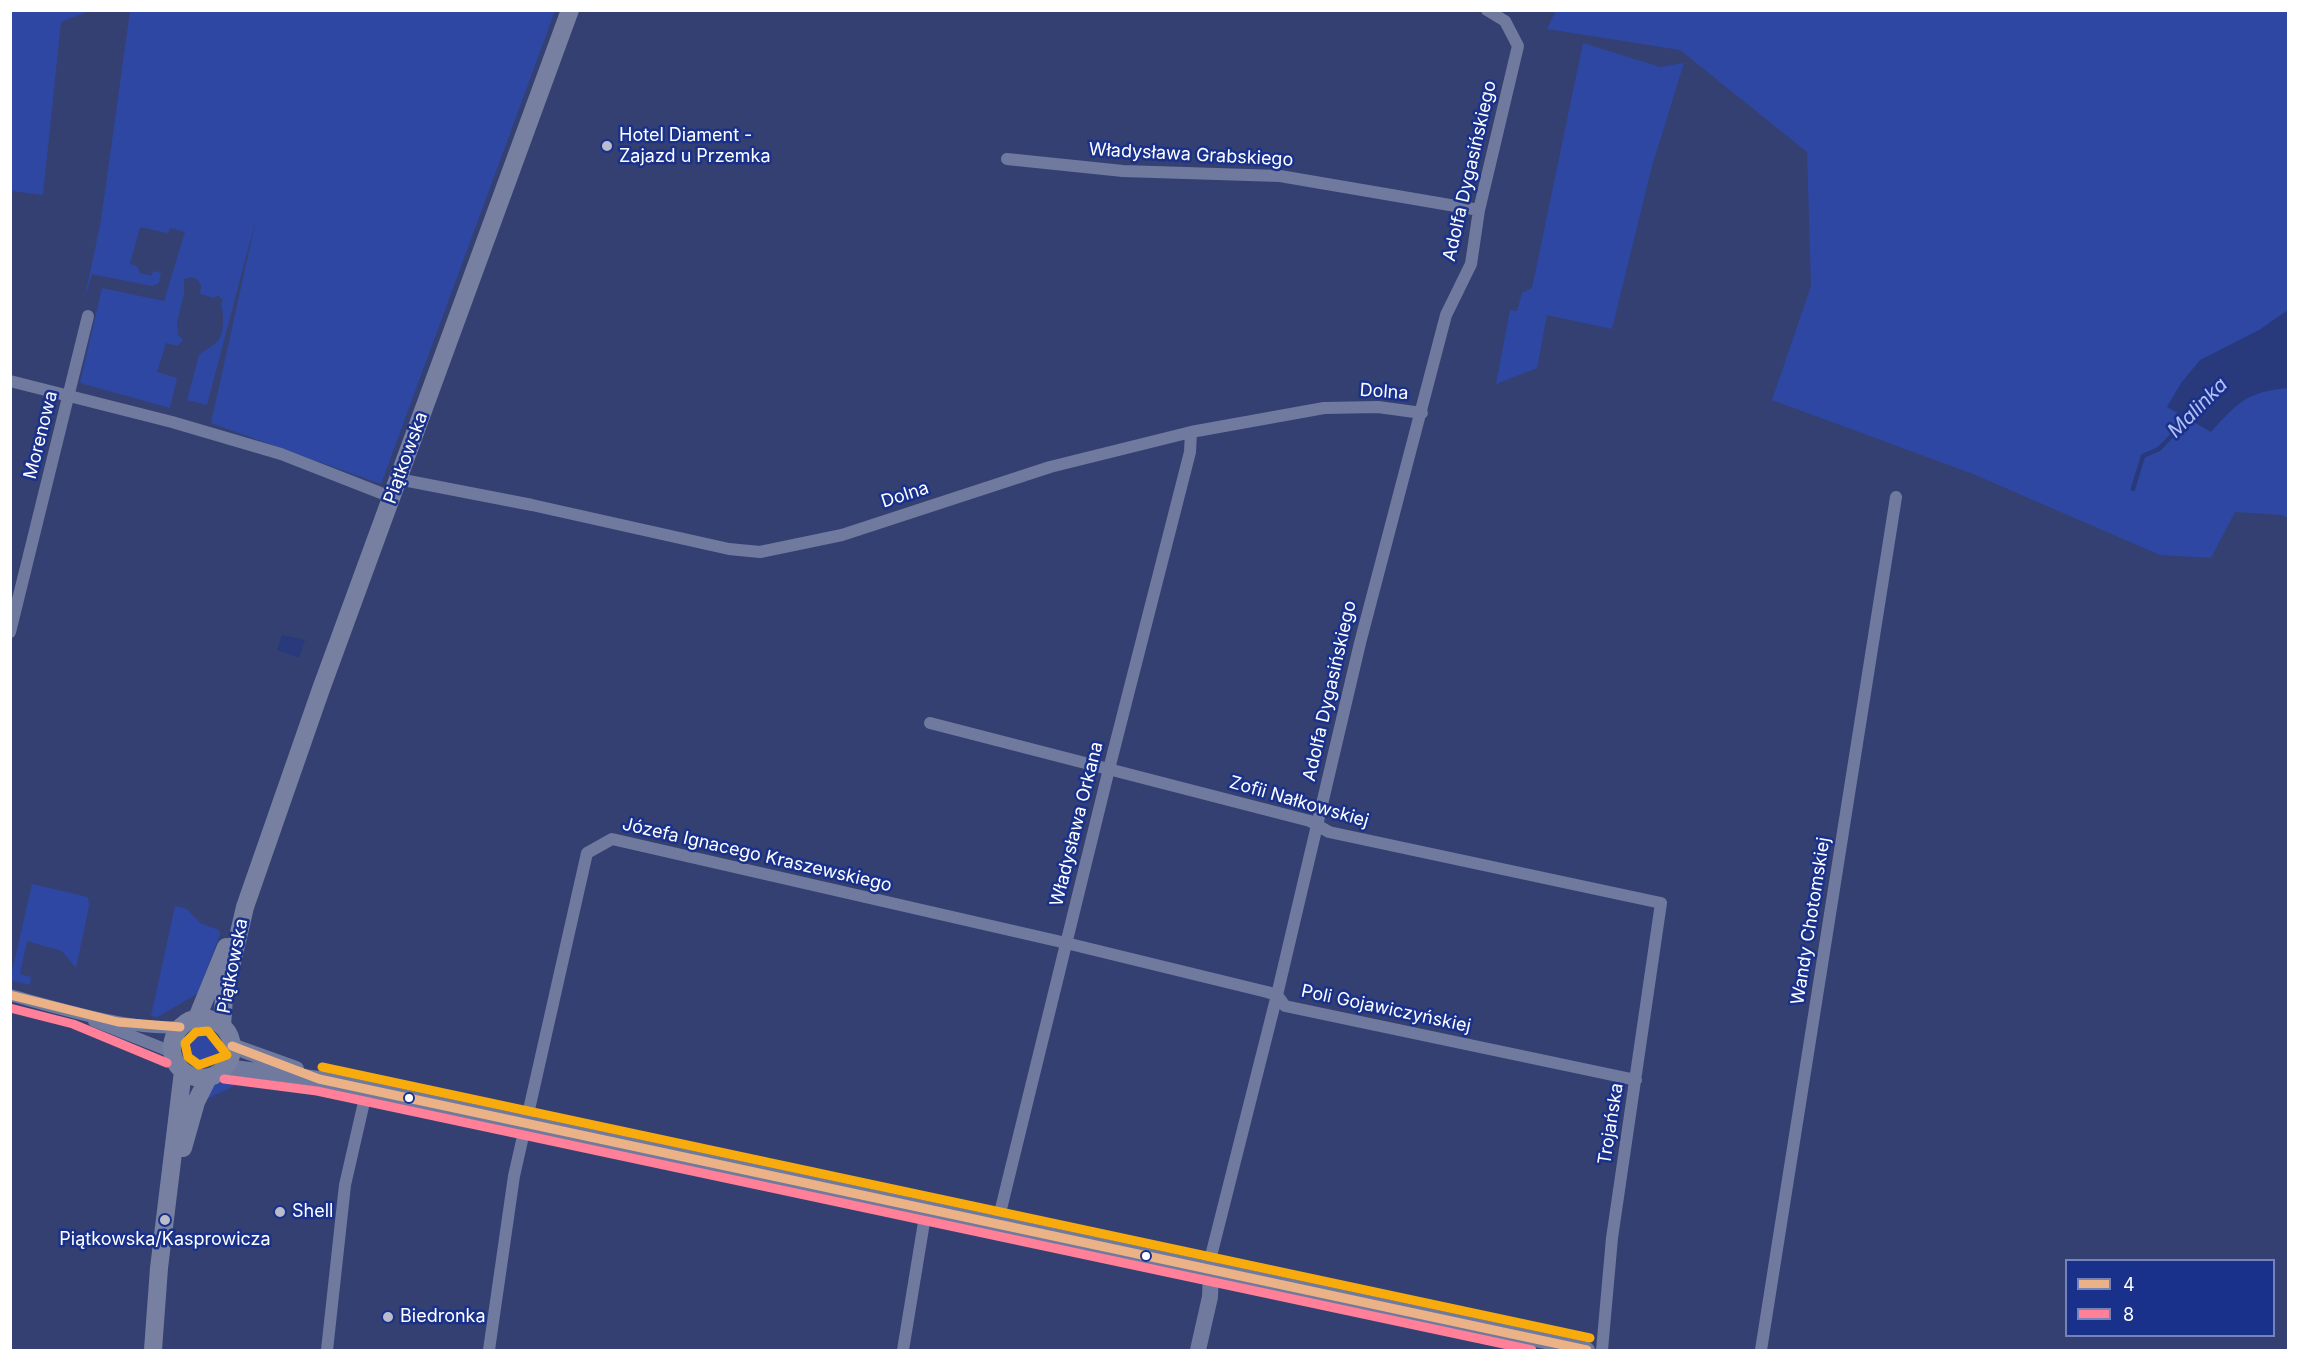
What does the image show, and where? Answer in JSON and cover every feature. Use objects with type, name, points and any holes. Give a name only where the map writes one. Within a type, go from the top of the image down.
[{"type":"main road","name":"Piątkowska","points":[[197,1018],[245,907],[391,497],[570,10]]},
{"type":"main road","name":"Piątkowska","points":[[222,1026],[221,1013],[245,907]]},
{"type":"main road","points":[[171,1187],[196,1102],[208,1078],[225,1067],[231,1057],[232,1046],[222,1026],[215,1021],[197,1018],[180,1027],[172,1043],[172,1052],[183,1071],[191,1076],[208,1078]]},
{"type":"main road","points":[[153,1350],[159,1268],[171,1187],[183,1071]]},
{"type":"street","name":"Adolfa Dygasińskiego","points":[[1198,1350],[1210,1296],[1212,1252],[1319,824],[1360,643],[1446,315],[1471,264],[1479,210],[1518,46],[1505,21],[1487,10]]},
{"type":"street","name":"Władysława Grabskiego","points":[[1007,159],[1123,171],[1280,176],[1479,210]]},
{"type":"street","name":"Morenowa","points":[[10,632],[87,316]]},
{"type":"street","points":[[10,381],[281,454],[391,497]]},
{"type":"street","name":"Dolna","points":[[398,479],[532,505],[729,549],[760,552],[842,535],[1050,467],[1191,432],[1324,408],[1378,406],[1422,413]]},
{"type":"street","name":"Władysława Orkana","points":[[997,1226],[1109,769],[1190,452],[1191,432]]},
{"type":"street","name":"Wandy Chotomskiej","points":[[1761,1350],[1896,497]]},
{"type":"street","name":"Zofii Nałkowskiej","points":[[930,723],[1319,824],[1329,832],[1661,903]]},
{"type":"street","name":"Józefa Ignacego Kraszewskiego","points":[[489,1350],[514,1176],[587,853],[612,839],[1066,943]]},
{"type":"street","name":"Trojańska","points":[[1602,1350],[1612,1238],[1661,903]]},
{"type":"street","name":"Poli Gojawiczyńskiej","points":[[1066,943],[1277,995],[1285,1006],[1636,1080]]},
{"type":"street","points":[[10,995],[77,1013],[164,1029],[180,1027]]},
{"type":"street","points":[[77,1013],[172,1052]]},
{"type":"street","points":[[232,1046],[319,1079]]},
{"type":"street","points":[[225,1067],[319,1079],[1211,1272],[1587,1350]]},
{"type":"street","points":[[327,1350],[345,1185],[367,1089]]},
{"type":"street","points":[[903,1350],[926,1210]]},
{"type":"shaded area","points":[[1556,10],[2288,11],[2288,519],[2283,515],[2235,512],[2211,558],[2160,555],[1973,474],[1772,400],[1811,286],[1807,152],[1680,50],[1547,29]]},
{"type":"shaded area","points":[[10,11],[89,11],[61,22],[43,195],[11,191]]},
{"type":"shaded area","points":[[130,11],[555,11],[381,484],[211,423],[256,219],[207,405],[187,400],[199,355],[216,343],[221,335],[223,300],[218,295],[214,298],[200,294],[201,286],[198,280],[192,277],[184,279],[184,293],[177,323],[178,335],[183,339],[178,346],[166,343],[157,372],[177,378],[170,408],[80,383],[102,288],[164,301],[185,232],[170,228],[168,233],[140,227],[130,264],[137,266],[140,273],[151,276],[153,271],[161,273],[159,283],[152,286],[92,274],[84,301],[101,220]]},
{"type":"shaded area","points":[[1583,43],[1660,67],[1684,63],[1652,166],[1612,329],[1547,315],[1537,368],[1496,384],[1510,310],[1517,311],[1522,293],[1532,288]]},
{"type":"shaded area","points":[[32,884],[88,897],[89,906],[76,968],[62,951],[27,941],[20,974],[31,977],[30,985],[10,980]]},
{"type":"shaded area","points":[[175,906],[187,909],[200,923],[219,930],[220,934],[198,993],[158,1017],[151,1016]]},
{"type":"shaded area","points":[[17,1006],[76,1022],[130,1042],[11,1012],[10,1009]]},
{"type":"shaded area","points":[[202,1029],[215,1035],[221,1048],[215,1061],[202,1067],[189,1061],[183,1048],[189,1035]]},
{"type":"shaded area","points":[[233,1074],[246,1074],[244,1081],[205,1100],[214,1083]]},
{"type":"water","points":[[2288,310],[2288,388],[2262,392],[2244,400],[2211,432],[2167,407],[2181,383],[2200,360],[2259,330]]},
{"type":"water","points":[[282,635],[305,640],[299,658],[277,650]]},
{"type":"waterway","name":"Malinka","points":[[2133,489],[2143,456],[2159,449],[2190,417]]},
{"type":"transit line","name":"4","points":[[10,995],[118,1022],[180,1027]]},
{"type":"transit line","name":"8","points":[[10,1008],[73,1024],[167,1063]]},
{"type":"transit line","points":[[208,1031],[227,1055],[199,1065],[188,1057],[185,1043],[196,1032],[208,1031]]},
{"type":"transit line","name":"4","points":[[232,1046],[319,1079],[1587,1350]]},
{"type":"transit line","points":[[322,1067],[1590,1338]]},
{"type":"transit line","name":"8","points":[[224,1079],[317,1091],[1532,1350]]},
{"type":"place","name":"Hotel Diament - Zajazd u Przemka","points":[[607,146]]},
{"type":"place","name":"Shell","points":[[280,1212]]},
{"type":"place","name":"Piątkowska/Kasprowicza","points":[[165,1220]]},
{"type":"place","name":"Biedronka","points":[[388,1317]]}]
